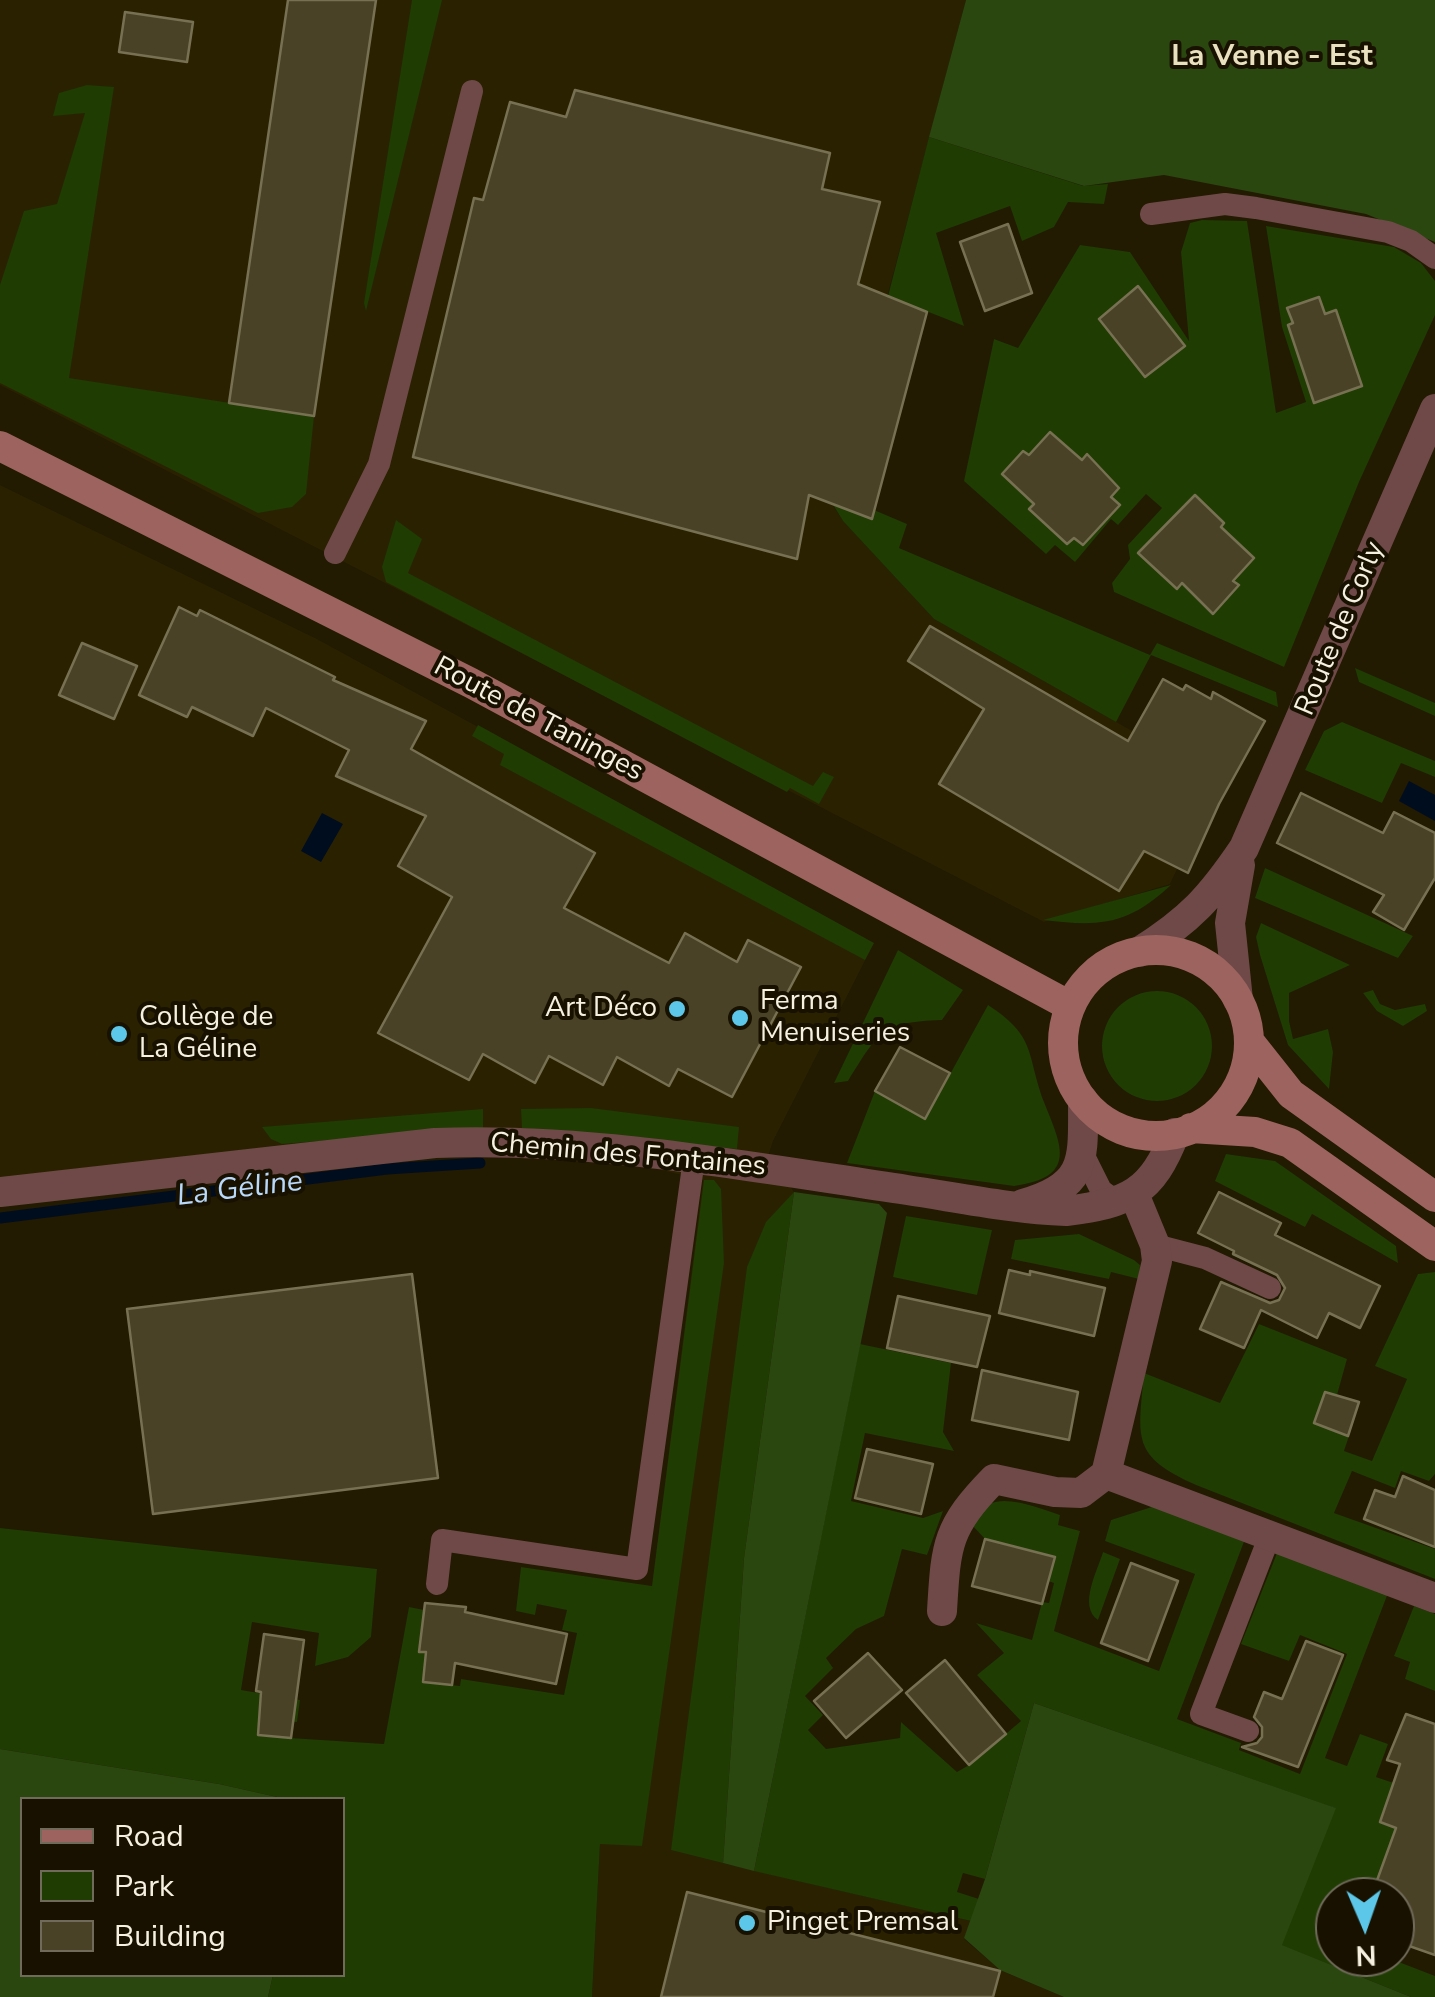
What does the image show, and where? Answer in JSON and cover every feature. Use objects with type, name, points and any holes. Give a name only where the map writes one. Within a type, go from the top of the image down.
[{"type":"main road","name":"Route de Taninges","points":[[0,446],[470,683],[1070,1006]]},
{"type":"main road","points":[[1183,1131],[1215,1114],[1233,1094],[1245,1068],[1248,1041],[1244,1013],[1218,974],[1204,964],[1173,952],[1139,952],[1108,963],[1083,984],[1070,1006],[1064,1060],[1083,1100],[1108,1123],[1141,1134],[1255,1132],[1290,1143],[1435,1246]]},
{"type":"main road","points":[[1248,1041],[1291,1094],[1435,1197]]},
{"type":"street","name":"Route de Corly","points":[[1238,1000],[1230,923],[1231,901],[1244,848],[1435,408]]},
{"type":"street","name":"Route de Corly","points":[[1139,952],[1174,930],[1213,894],[1244,848]]},
{"type":"street","points":[[1016,1206],[1051,1194],[1078,1171],[1083,1154],[1083,1100]]},
{"type":"street","points":[[942,1612],[945,1562],[955,1524],[994,1479],[1055,1492],[1081,1493],[1106,1474],[1154,1277],[1155,1244],[1125,1197],[1160,1170],[1183,1131]]},
{"type":"street","name":"Chemin des Fontaines","points":[[0,1192],[436,1143],[499,1141],[694,1159],[1066,1212],[1125,1197]]},
{"type":"street","points":[[1106,1474],[1435,1598]]},
{"type":"lane","points":[[335,553],[379,464],[472,91]]},
{"type":"lane","points":[[1151,214],[1225,204],[1256,208],[1388,232],[1435,258]]},
{"type":"lane","points":[[1083,1154],[1101,1190],[1125,1197]]},
{"type":"lane","points":[[437,1584],[442,1540],[637,1569],[694,1159]]},
{"type":"lane","points":[[1155,1244],[1205,1258],[1270,1288]]},
{"type":"lane","points":[[1248,1731],[1201,1714],[1270,1535]]},
{"type":"shaded area","points":[[0,0],[966,0],[832,504],[843,521],[934,619],[1219,780],[1170,884],[1044,922],[0,385]]},
{"type":"shaded area","points":[[0,485],[317,639],[874,943],[773,1141],[765,1166],[779,1170],[794,1192],[744,1558],[723,1863],[971,1921],[964,1939],[1000,1970],[1064,1997],[592,1997],[600,1844],[652,1587],[703,1180],[483,1128],[0,1180]]},
{"type":"green space","points":[[412,0],[442,0],[366,311],[364,303]]},
{"type":"green space","points":[[966,0],[1435,0],[1435,242],[1366,214],[1164,175],[1084,186],[929,137]]},
{"type":"green space","points":[[87,85],[114,87],[69,378],[314,416],[306,494],[292,507],[258,513],[0,383],[0,285],[24,211],[57,204],[85,113],[53,116],[59,93]]},
{"type":"green space","points":[[929,137],[1083,186],[1108,184],[1104,204],[1068,202],[1054,227],[1022,241],[1010,206],[936,233],[964,326],[888,296]]},
{"type":"green space","points":[[1247,221],[1276,413],[1306,402],[1282,327],[1266,226],[1394,247],[1421,263],[1435,281],[1435,315],[1359,482],[1284,667],[1114,592],[1112,583],[1130,559],[1128,545],[1162,508],[1146,494],[1118,525],[1111,519],[1075,562],[1055,545],[1046,554],[964,481],[994,339],[1018,348],[1080,245],[1130,252],[1189,341],[1181,252],[1190,223]]},
{"type":"green space","points":[[832,503],[872,519],[874,510],[907,524],[899,548],[1150,655],[1157,643],[1276,692],[1278,707],[1151,655],[1116,722],[934,619],[843,521]]},
{"type":"green space","points":[[396,520],[422,539],[408,573],[813,786],[823,772],[834,777],[819,804],[790,788],[787,792],[386,582],[382,567]]},
{"type":"green space","points":[[1355,668],[1435,703],[1435,716],[1359,682]]},
{"type":"green space","points":[[1342,722],[1435,761],[1435,777],[1401,763],[1382,803],[1305,770],[1324,731]]},
{"type":"green space","points":[[478,725],[874,943],[865,960],[500,765],[504,754],[472,736]]},
{"type":"green space","points":[[1265,868],[1413,936],[1398,958],[1255,898]]},
{"type":"green space","points":[[1171,885],[1141,908],[1113,920],[1043,920]]},
{"type":"green space","points":[[1261,923],[1350,965],[1289,993],[1293,1039],[1328,1029],[1333,1052],[1329,1089],[1288,1045],[1256,937]]},
{"type":"green space","points":[[898,950],[963,990],[942,1020],[894,1027],[875,1041],[848,1081],[834,1083]]},
{"type":"green space","points":[[1373,990],[1380,1004],[1395,1010],[1425,1004],[1427,1011],[1403,1026],[1377,1011],[1363,993]]},
{"type":"green space","points":[[1157,991],[1178,995],[1196,1007],[1208,1025],[1212,1046],[1208,1067],[1196,1085],[1178,1097],[1157,1101],[1136,1097],[1118,1085],[1106,1067],[1102,1046],[1106,1025],[1118,1007],[1136,995]]},
{"type":"green space","points":[[988,1005],[1015,1027],[1028,1047],[1056,1132],[1060,1157],[1057,1167],[1035,1182],[1014,1186],[847,1163],[875,1091],[926,1118]]},
{"type":"green space","points":[[591,1108],[739,1127],[737,1149],[522,1128],[521,1109]]},
{"type":"green space","points":[[483,1109],[483,1128],[282,1144],[271,1139],[262,1127]]},
{"type":"green space","points":[[1226,1154],[1275,1161],[1396,1246],[1398,1263],[1312,1214],[1305,1227],[1215,1181]]},
{"type":"green space","points":[[704,1180],[714,1180],[721,1189],[724,1263],[642,1846],[600,1844],[592,1997],[268,1997],[273,1977],[345,1977],[345,1797],[277,1797],[0,1749],[0,1528],[377,1569],[371,1637],[348,1657],[315,1666],[319,1633],[252,1622],[241,1690],[300,1700],[297,1722],[260,1719],[259,1736],[384,1744],[409,1607],[424,1610],[419,1651],[426,1652],[423,1682],[460,1686],[461,1679],[564,1695],[577,1633],[562,1630],[567,1610],[537,1604],[535,1615],[516,1611],[521,1567],[652,1586]]},
{"type":"green space","points":[[794,1192],[744,1558],[723,1863],[671,1850],[747,1267],[766,1222]]},
{"type":"green space","points":[[794,1192],[879,1204],[887,1213],[754,1871],[723,1863],[744,1558]]},
{"type":"green space","points":[[906,1216],[992,1230],[977,1295],[893,1277]]},
{"type":"green space","points":[[1079,1234],[1134,1260],[1140,1265],[1139,1279],[1111,1272],[1109,1279],[1011,1259],[1015,1240]]},
{"type":"green space","points":[[1435,1272],[1435,1474],[1429,1481],[1401,1471],[1395,1488],[1352,1471],[1334,1513],[1435,1549],[1435,1579],[1196,1485],[1175,1475],[1149,1454],[1143,1443],[1140,1414],[1144,1373],[1220,1403],[1259,1324],[1347,1359],[1337,1395],[1325,1392],[1314,1422],[1349,1436],[1344,1451],[1372,1461],[1407,1379],[1375,1366],[1418,1274]]},
{"type":"green space","points":[[860,1344],[951,1363],[943,1432],[954,1451],[865,1433],[851,1501],[923,1518],[943,1511],[927,1555],[902,1549],[884,1616],[856,1629],[826,1658],[833,1668],[805,1696],[823,1715],[808,1730],[826,1749],[900,1738],[901,1722],[957,1772],[1021,1721],[977,1675],[1004,1653],[976,1623],[1032,1640],[1042,1602],[1049,1603],[1054,1583],[1048,1581],[1054,1557],[985,1539],[970,1523],[995,1502],[1024,1504],[1060,1515],[1058,1525],[1080,1531],[1054,1631],[1159,1671],[1195,1574],[1105,1541],[1111,1520],[1155,1506],[1245,1539],[1177,1719],[1241,1743],[1239,1750],[1300,1774],[1347,1654],[1300,1635],[1289,1661],[1241,1644],[1277,1553],[1388,1593],[1325,1758],[1347,1766],[1360,1734],[1388,1744],[1376,1777],[1435,1797],[1386,1806],[1380,1823],[1435,1842],[1391,1843],[1378,1877],[1315,1877],[1315,1959],[1281,1945],[1335,1808],[1034,1703],[985,1879],[963,1873],[957,1892],[979,1899],[971,1921],[754,1871]]},
{"type":"green space","points":[[1103,1552],[1120,1559],[1098,1620],[1092,1614],[1089,1598]]},
{"type":"green space","points":[[1414,1606],[1435,1614],[1435,1691],[1405,1679],[1410,1662],[1394,1656]]},
{"type":"green space","points":[[1034,1703],[1336,1808],[1282,1945],[1315,1958],[1315,1977],[1361,1977],[1411,1997],[1064,1997],[1000,1970],[964,1938],[985,1879]]},
{"type":"green space","points":[[0,1749],[277,1797],[20,1797],[20,1977],[273,1977],[268,1997],[0,1997]]},
{"type":"green space","points":[[1415,1968],[1435,1976],[1435,1997],[1411,1997],[1361,1977],[1415,1977]]},
{"type":"water","points":[[1409,781],[1435,795],[1435,821],[1399,801]]},
{"type":"water","points":[[322,813],[343,824],[321,862],[301,851]]},
{"type":"building","points":[[288,0],[376,0],[314,416],[229,403]]},
{"type":"building","points":[[125,12],[193,22],[187,62],[119,52]]},
{"type":"building","points":[[575,90],[830,153],[822,189],[880,202],[858,284],[927,312],[872,519],[809,495],[797,559],[413,457],[474,198],[483,200],[510,102],[566,117]]},
{"type":"building","points":[[1008,224],[1032,293],[985,311],[960,242]]},
{"type":"building","points":[[1138,286],[1185,346],[1145,377],[1099,319]]},
{"type":"building","points":[[1319,297],[1325,314],[1336,310],[1362,386],[1314,403],[1288,325],[1293,323],[1287,308]]},
{"type":"building","points":[[1050,432],[1082,460],[1087,454],[1119,488],[1111,497],[1120,505],[1083,545],[1074,538],[1067,544],[1029,509],[1034,504],[1002,474],[1023,451],[1029,455]]},
{"type":"building","points":[[1195,495],[1254,558],[1233,581],[1239,585],[1213,614],[1182,583],[1177,589],[1138,553]]},
{"type":"building","points":[[179,607],[197,616],[200,610],[335,677],[333,680],[426,721],[411,749],[595,853],[564,908],[669,963],[685,933],[737,962],[748,940],[801,967],[732,1097],[678,1069],[669,1086],[617,1057],[603,1085],[549,1056],[535,1083],[483,1054],[469,1080],[378,1033],[452,897],[398,866],[426,816],[336,776],[349,750],[266,708],[253,736],[192,707],[187,717],[139,695]]},
{"type":"building","points":[[930,626],[1128,741],[1163,679],[1183,690],[1186,685],[1211,699],[1213,692],[1265,721],[1219,804],[1188,873],[1144,851],[1119,891],[939,784],[984,709],[908,661]]},
{"type":"building","points":[[82,643],[137,666],[114,719],[59,695]]},
{"type":"building","points":[[1301,793],[1383,833],[1394,812],[1435,833],[1435,878],[1404,930],[1373,912],[1384,895],[1277,843]]},
{"type":"building","points":[[900,1047],[950,1073],[925,1119],[875,1091]]},
{"type":"building","points":[[1219,1192],[1281,1223],[1275,1235],[1380,1286],[1360,1328],[1329,1313],[1317,1338],[1261,1310],[1244,1348],[1200,1329],[1221,1282],[1270,1303],[1279,1300],[1285,1288],[1277,1275],[1198,1233]]},
{"type":"building","points":[[1009,1270],[1105,1288],[1094,1336],[999,1313]]},
{"type":"building","points":[[412,1274],[438,1478],[153,1514],[127,1309]]},
{"type":"building","points":[[898,1296],[990,1316],[977,1367],[887,1348]]},
{"type":"building","points":[[982,1370],[1078,1392],[1069,1440],[972,1420]]},
{"type":"building","points":[[1325,1392],[1359,1402],[1348,1436],[1314,1423]]},
{"type":"building","points":[[867,1449],[933,1464],[921,1514],[855,1498]]},
{"type":"building","points":[[1403,1476],[1435,1490],[1435,1547],[1364,1519],[1375,1490],[1395,1497]]},
{"type":"building","points":[[985,1539],[1055,1557],[1042,1604],[972,1586]]},
{"type":"building","points":[[1131,1563],[1178,1581],[1148,1661],[1101,1643]]},
{"type":"building","points":[[425,1603],[466,1607],[465,1612],[567,1634],[556,1684],[455,1663],[452,1685],[423,1682],[426,1652],[419,1652]]},
{"type":"building","points":[[264,1634],[304,1640],[291,1738],[258,1735],[261,1692],[256,1691]]},
{"type":"building","points":[[1306,1641],[1343,1655],[1298,1767],[1242,1747],[1257,1743],[1262,1737],[1262,1727],[1254,1717],[1264,1692],[1282,1699]]},
{"type":"building","points":[[868,1653],[902,1690],[846,1738],[814,1701]]},
{"type":"building","points":[[945,1660],[1006,1734],[969,1765],[906,1693]]},
{"type":"building","points":[[1406,1714],[1435,1724],[1435,1955],[1415,1948],[1415,1877],[1378,1877],[1396,1828],[1380,1822],[1400,1764],[1387,1760]]},
{"type":"building","name":"Pinget Premsal","points":[[687,1892],[1000,1971],[993,1997],[661,1997]]},
{"type":"waterway","name":"La Géline","points":[[0,1218],[387,1169],[480,1163]]},
{"type":"place","name":"Art Déco","points":[[677,1009]]},
{"type":"place","name":"Ferma Menuiseries","points":[[740,1018]]},
{"type":"place","name":"Collège de La Géline","points":[[119,1034]]},
{"type":"place","name":"Pinget Premsal","points":[[747,1923]]},
{"type":"district","name":"La Venne - Est","points":[[1272,58]]}]
